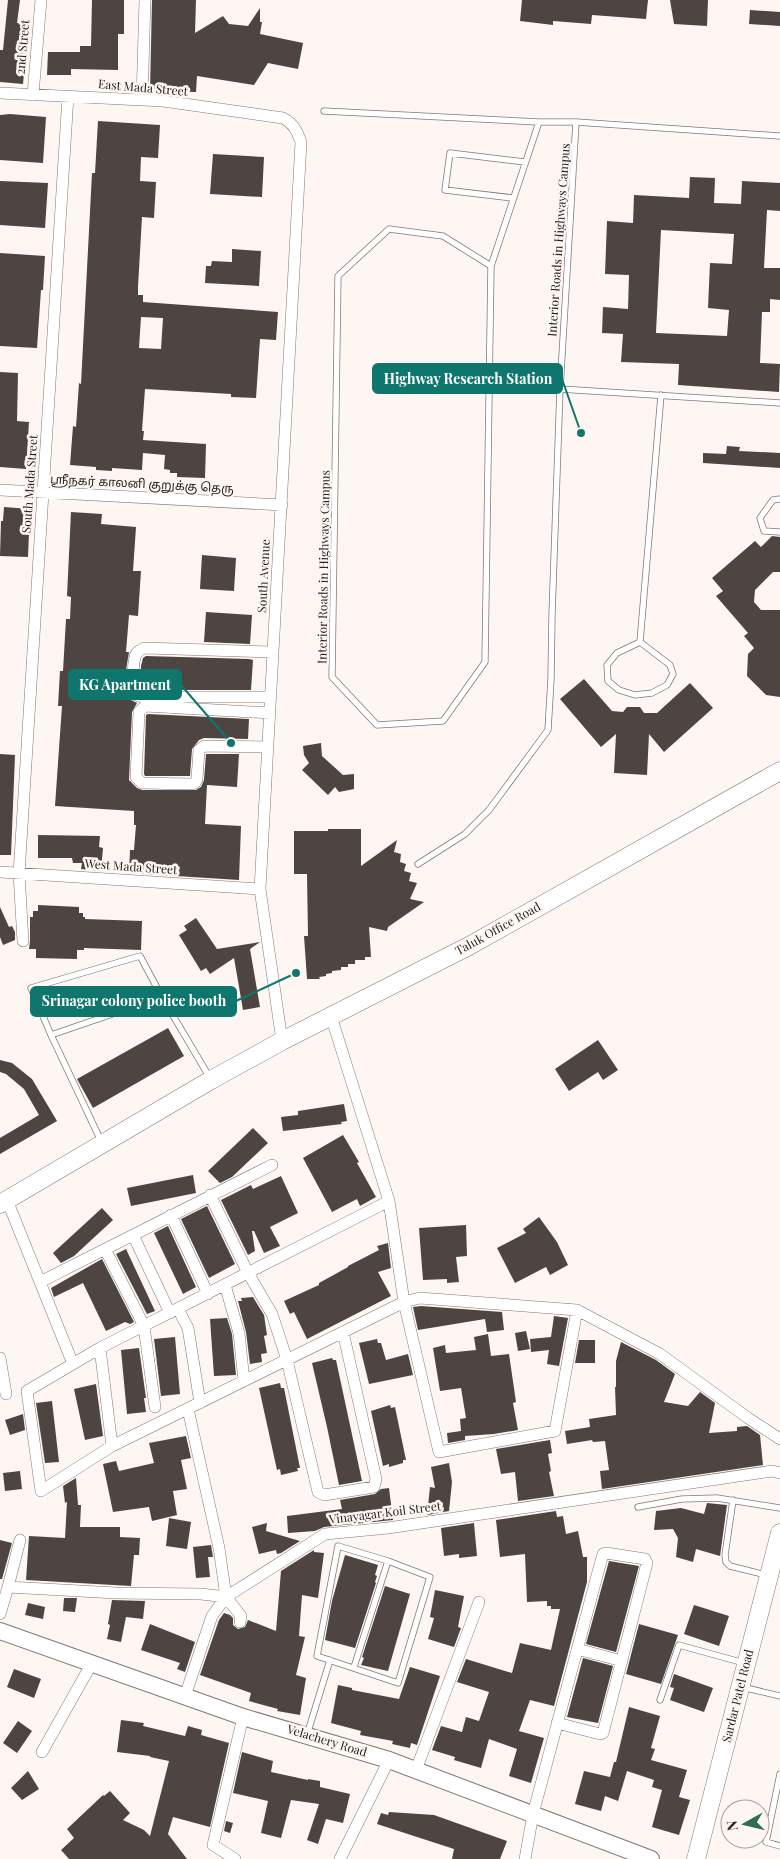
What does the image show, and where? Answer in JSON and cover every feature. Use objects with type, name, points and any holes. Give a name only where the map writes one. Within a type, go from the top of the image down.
[{"type":"main road","name":"Taluk Office Road","points":[[4,1202],[211,1080],[282,1041],[469,946],[780,771]]},
{"type":"main road","name":"Sardar Patel Road","points":[[696,1859],[780,1533]]},
{"type":"main road","name":"Velachery Road","points":[[0,1631],[243,1716],[389,1760],[651,1859]]},
{"type":"street","name":"2nd Street","points":[[33,95],[41,0]]},
{"type":"street","points":[[142,100],[145,0]]},
{"type":"street","name":"East Mada Street","points":[[0,93],[162,101],[283,118]]},
{"type":"street","name":"South Mada Street","points":[[23,941],[20,874],[68,96]]},
{"type":"street","name":"South Avenue","points":[[282,1041],[260,889],[301,142],[296,129],[283,118]]},
{"type":"street","name":"ஸ்ரீநகர் காலனி குறுக்கு தெரு","points":[[0,490],[282,505]]},
{"type":"street","points":[[271,697],[142,697],[136,695],[133,690],[135,657],[138,651],[144,648],[274,652]]},
{"type":"street","points":[[268,748],[204,746],[199,750],[197,779],[195,783],[142,783],[136,777],[139,712],[145,706],[270,713]]},
{"type":"street","name":"West Mada Street","points":[[0,872],[260,889]]},
{"type":"street","points":[[331,1016],[389,1201],[404,1302],[440,1452],[555,1431],[577,1310]]},
{"type":"street","points":[[40,1282],[272,1164]]},
{"type":"street","points":[[210,1195],[248,1273],[272,1314],[287,1360],[318,1492],[324,1495],[374,1487],[376,1480],[343,1332]]},
{"type":"street","points":[[389,1201],[100,1348],[27,1391],[41,1491],[112,1446],[404,1302],[420,1298],[577,1310],[660,1354],[780,1439]]},
{"type":"street","points":[[4,1202],[74,1364]]},
{"type":"street","points":[[171,1215],[208,1294]]},
{"type":"street","points":[[133,1235],[174,1311],[188,1328],[200,1403]]},
{"type":"street","points":[[105,1249],[144,1326],[155,1407]]},
{"type":"street","points":[[225,1285],[239,1333],[244,1381]]},
{"type":"street","points":[[100,1348],[112,1446]]},
{"type":"street","points":[[0,1358],[6,1394]]},
{"type":"street","points":[[188,1409],[219,1548],[226,1597],[241,1616],[240,1622]]},
{"type":"street","name":"Vinayagar Koil Street","points":[[226,1597],[324,1534],[388,1528],[772,1471],[780,1473]]},
{"type":"street","points":[[0,1614],[20,1540]]},
{"type":"street","points":[[526,1859],[533,1814],[557,1724],[577,1649],[603,1554],[645,1559],[647,1563],[603,1733],[600,1734],[557,1724]]},
{"type":"street","points":[[8,1587],[201,1594],[226,1597]]},
{"type":"street","points":[[186,1696],[212,1616],[226,1597]]},
{"type":"street","points":[[416,1770],[479,1602]]},
{"type":"street","points":[[577,1649],[622,1661]]},
{"type":"street","points":[[42,1752],[92,1663]]},
{"type":"street","points":[[235,1859],[212,1845],[243,1716]]},
{"type":"street","points":[[340,1859],[389,1760]]},
{"type":"lane","points":[[324,111],[538,122],[576,122],[780,136]]},
{"type":"lane","name":"Interior Roads in Highways Campus","points":[[491,266],[443,236],[389,229],[338,276],[332,677],[376,725],[443,721],[485,662],[491,266],[538,122]]},
{"type":"lane","name":"Interior Roads in Highways Campus","points":[[418,864],[465,834],[489,810],[548,730],[560,389],[576,122]]},
{"type":"lane","points":[[513,198],[446,190],[450,154],[525,162]]},
{"type":"lane","points":[[560,389],[780,403]]},
{"type":"lane","points":[[640,642],[661,396]]},
{"type":"lane","points":[[780,499],[774,500],[760,518],[764,531],[780,532]]},
{"type":"lane","points":[[640,642],[670,665],[673,674],[667,686],[652,693],[635,695],[619,690],[608,681],[607,665],[617,653],[640,642]]},
{"type":"lane","points":[[102,1144],[31,988],[140,956],[211,1080]]},
{"type":"lane","points":[[51,1035],[162,997]]},
{"type":"lane","points":[[638,1508],[682,1499],[717,1498],[780,1508]]},
{"type":"lane","points":[[733,1500],[725,1555],[726,1562],[730,1566],[769,1575]]},
{"type":"lane","points":[[338,1546],[388,1561],[430,1577],[398,1683],[330,1660],[317,1656],[338,1546]]},
{"type":"lane","points":[[354,1667],[388,1561]]},
{"type":"lane","points":[[660,1700],[679,1645],[746,1664]]},
{"type":"lane","points":[[307,1735],[330,1660]]},
{"type":"lane","points":[[740,1686],[780,1696]]},
{"type":"lane","points":[[780,1774],[766,1842],[780,1846]]},
{"type":"building","points":[[8,0],[20,0],[17,23],[29,24],[23,84],[0,82],[0,50],[3,50]]},
{"type":"building","points":[[92,0],[124,0],[124,34],[118,34],[118,70],[71,69],[71,75],[47,75],[48,52],[80,52],[80,46],[91,46]]},
{"type":"building","points":[[152,0],[196,0],[195,33],[223,16],[229,24],[248,26],[260,8],[260,22],[262,22],[260,34],[303,43],[298,69],[268,63],[254,85],[197,76],[196,92],[150,91]]},
{"type":"building","points":[[522,0],[648,0],[646,19],[592,15],[591,24],[553,21],[553,25],[520,21]]},
{"type":"building","points":[[670,0],[708,0],[707,26],[674,24]]},
{"type":"building","points":[[750,10],[780,12],[780,26],[749,24]]},
{"type":"building","points":[[0,115],[46,117],[43,163],[0,160]]},
{"type":"building","points":[[98,121],[160,125],[158,158],[141,157],[140,181],[156,182],[154,218],[142,217],[138,295],[143,295],[143,302],[278,312],[276,340],[260,339],[256,398],[231,397],[231,394],[145,389],[143,440],[206,444],[205,478],[177,477],[177,473],[170,473],[170,470],[164,469],[165,455],[143,453],[142,470],[112,468],[112,471],[96,470],[96,467],[70,465],[73,426],[76,427],[79,383],[81,384],[92,173],[95,173]],"holes":[[[141,317],[163,318],[161,349],[139,348]]]},
{"type":"building","points":[[213,154],[264,157],[262,197],[210,194]]},
{"type":"building","points":[[690,177],[715,178],[714,203],[741,204],[742,181],[780,183],[780,211],[767,210],[764,268],[780,268],[780,300],[770,299],[770,312],[762,312],[760,363],[780,364],[779,392],[678,385],[679,364],[621,362],[623,334],[602,333],[603,307],[628,309],[629,275],[605,274],[607,221],[633,223],[634,195],[689,198]],"holes":[[[661,230],[734,234],[732,264],[710,263],[708,308],[729,310],[727,336],[656,333]]]},
{"type":"building","points":[[0,181],[48,183],[45,228],[0,225]]},
{"type":"building","points":[[232,249],[261,251],[259,286],[205,283],[206,266],[211,266],[212,261],[232,262]]},
{"type":"building","points":[[0,253],[45,256],[37,348],[0,346]]},
{"type":"building","points":[[0,372],[18,373],[17,421],[29,422],[26,469],[0,467]]},
{"type":"building","points":[[727,446],[740,447],[739,451],[780,453],[780,468],[703,463],[703,453],[726,454]]},
{"type":"building","points":[[4,507],[30,509],[28,557],[0,556],[1,521],[3,521]]},
{"type":"building","points":[[71,512],[102,514],[101,524],[136,527],[133,571],[141,571],[138,616],[129,615],[126,652],[129,652],[126,670],[127,693],[131,700],[137,703],[132,712],[129,780],[142,790],[196,790],[201,787],[204,780],[206,754],[239,754],[237,787],[207,785],[205,824],[241,826],[239,880],[129,873],[130,850],[134,850],[136,825],[134,825],[134,811],[55,806],[62,706],[58,706],[60,671],[63,671],[66,619],[70,619],[71,597],[67,596]]},
{"type":"building","points":[[772,536],[780,537],[780,572],[773,572],[755,590],[754,602],[761,610],[780,610],[780,697],[766,695],[747,676],[748,654],[754,648],[744,636],[748,633],[716,596],[723,591],[712,578],[755,541],[761,547]]},
{"type":"building","points":[[202,555],[236,558],[234,591],[200,589]]},
{"type":"building","points":[[206,612],[252,615],[250,644],[204,642]]},
{"type":"building","points":[[146,656],[253,660],[251,690],[143,690],[141,666],[143,658]]},
{"type":"building","points":[[584,679],[612,711],[623,712],[627,707],[640,707],[644,713],[657,713],[690,683],[713,708],[664,752],[649,734],[647,775],[614,773],[616,734],[601,747],[560,699]]},
{"type":"building","points":[[146,715],[249,719],[248,739],[204,738],[199,740],[192,749],[190,776],[145,776]]},
{"type":"building","points":[[321,743],[322,756],[343,775],[354,774],[354,789],[339,792],[335,787],[328,795],[302,770],[309,763],[304,755],[303,746]]},
{"type":"building","points":[[0,754],[15,755],[11,855],[0,855]]},
{"type":"building","points":[[328,829],[361,829],[361,866],[397,840],[394,852],[401,854],[400,862],[406,864],[404,871],[411,873],[409,881],[417,883],[410,899],[424,902],[388,927],[387,931],[369,927],[371,957],[365,957],[365,960],[355,960],[355,964],[341,967],[341,970],[332,971],[332,973],[326,974],[326,976],[319,977],[320,979],[307,979],[304,936],[308,936],[307,874],[294,874],[294,831],[328,831]]},
{"type":"building","points":[[38,835],[100,836],[99,847],[103,848],[101,871],[81,869],[82,863],[73,863],[72,858],[38,858]]},
{"type":"building","points":[[38,905],[79,907],[79,913],[83,913],[85,919],[142,921],[141,950],[84,948],[84,950],[77,950],[77,959],[36,958],[36,949],[29,949],[30,917],[33,917],[33,911],[38,911]]},
{"type":"building","points":[[0,907],[9,927],[12,926],[15,932],[15,940],[3,945],[0,937]]},
{"type":"building","points":[[196,918],[217,949],[260,942],[250,949],[260,1007],[243,1010],[234,958],[210,974],[206,968],[201,971],[179,935],[187,930],[184,926]]},
{"type":"building","points":[[168,1028],[184,1056],[93,1108],[77,1079]]},
{"type":"building","points":[[598,1040],[618,1070],[603,1080],[598,1072],[569,1091],[555,1069]]},
{"type":"building","points":[[0,1060],[12,1063],[32,1079],[57,1121],[0,1154],[0,1138],[39,1115],[24,1089],[6,1074],[0,1072]]},
{"type":"building","points":[[344,1104],[347,1121],[341,1122],[342,1124],[283,1131],[281,1117],[298,1115],[298,1111]]},
{"type":"building","points":[[253,1128],[268,1143],[232,1177],[220,1183],[208,1171]]},
{"type":"building","points":[[343,1135],[376,1197],[360,1206],[357,1199],[332,1212],[303,1158]]},
{"type":"building","points":[[193,1175],[196,1193],[131,1206],[127,1188]]},
{"type":"building","points":[[281,1176],[298,1213],[270,1227],[280,1246],[264,1253],[254,1231],[252,1231],[255,1251],[248,1255],[221,1200],[251,1185],[253,1189]]},
{"type":"building","points":[[207,1206],[235,1264],[209,1278],[181,1219]]},
{"type":"building","points":[[102,1208],[113,1220],[74,1256],[61,1263],[53,1253]]},
{"type":"building","points":[[539,1217],[557,1242],[568,1265],[550,1275],[546,1267],[515,1283],[497,1248],[526,1233],[523,1229]]},
{"type":"building","points":[[466,1225],[467,1256],[456,1257],[459,1282],[447,1283],[447,1279],[423,1280],[419,1228]]},
{"type":"building","points":[[168,1226],[196,1287],[183,1294],[154,1233]]},
{"type":"building","points":[[388,1243],[391,1268],[378,1272],[391,1296],[307,1339],[294,1312],[290,1314],[284,1301],[319,1285],[319,1283],[348,1266],[379,1250],[377,1246]]},
{"type":"building","points":[[126,1249],[155,1311],[147,1314],[116,1254]]},
{"type":"building","points":[[102,1259],[134,1322],[130,1324],[125,1322],[106,1331],[83,1283],[54,1297],[51,1288]]},
{"type":"building","points":[[253,1297],[264,1315],[267,1335],[264,1336],[267,1353],[261,1354],[262,1362],[250,1364],[246,1332],[238,1301],[242,1301],[241,1298]]},
{"type":"building","points":[[413,1307],[502,1312],[504,1330],[487,1332],[485,1319],[418,1330]]},
{"type":"building","points":[[554,1316],[568,1318],[559,1366],[547,1364],[549,1350],[531,1352],[530,1339],[551,1337]]},
{"type":"building","points":[[227,1318],[232,1334],[236,1375],[214,1376],[210,1319]]},
{"type":"building","points":[[526,1331],[530,1349],[518,1351],[515,1333]]},
{"type":"building","points":[[488,1334],[491,1356],[509,1354],[516,1402],[513,1403],[518,1430],[465,1436],[465,1440],[448,1443],[447,1433],[461,1431],[460,1419],[466,1418],[461,1388],[440,1391],[433,1348],[445,1345],[446,1353],[476,1350],[474,1337]]},
{"type":"building","points":[[175,1337],[180,1394],[161,1396],[154,1339]]},
{"type":"building","points":[[377,1339],[378,1343],[381,1343],[386,1360],[408,1354],[413,1375],[369,1384],[359,1343]]},
{"type":"building","points":[[579,1340],[595,1340],[595,1363],[575,1363]]},
{"type":"building","points":[[621,1342],[656,1360],[675,1374],[664,1402],[688,1406],[700,1392],[715,1403],[709,1433],[737,1431],[737,1427],[747,1426],[760,1435],[763,1465],[602,1489],[600,1471],[609,1470],[605,1441],[593,1442],[592,1440],[567,1444],[565,1431],[590,1427],[589,1419],[616,1415],[616,1361]]},
{"type":"building","points":[[139,1348],[146,1398],[144,1398],[146,1412],[127,1414],[121,1350]]},
{"type":"building","points":[[332,1358],[336,1360],[362,1481],[339,1485],[312,1363]]},
{"type":"building","points":[[280,1383],[281,1388],[284,1388],[300,1468],[297,1468],[298,1471],[281,1475],[280,1469],[277,1470],[259,1388]]},
{"type":"building","points":[[96,1384],[103,1436],[85,1440],[74,1389]]},
{"type":"building","points":[[52,1401],[59,1462],[45,1463],[36,1403]]},
{"type":"building","points":[[390,1405],[391,1408],[395,1407],[406,1460],[403,1460],[403,1463],[389,1467],[389,1464],[383,1466],[371,1411]]},
{"type":"building","points":[[23,1414],[25,1430],[10,1435],[5,1420]]},
{"type":"building","points":[[186,1436],[191,1458],[181,1460],[187,1489],[173,1491],[177,1515],[152,1521],[149,1507],[113,1512],[103,1464],[116,1461],[119,1471],[154,1463],[149,1443]]},
{"type":"building","points":[[550,1440],[552,1453],[548,1454],[551,1471],[549,1472],[554,1496],[518,1501],[515,1472],[501,1474],[496,1449]]},
{"type":"building","points":[[449,1463],[452,1482],[449,1511],[427,1515],[430,1487],[435,1488],[431,1467]]},
{"type":"building","points":[[20,1471],[22,1489],[5,1491],[3,1473]]},
{"type":"building","points":[[76,1478],[78,1505],[81,1505],[80,1527],[120,1527],[120,1537],[140,1538],[139,1555],[134,1555],[131,1586],[26,1580],[29,1536],[65,1538],[67,1502],[65,1503],[63,1486]]},
{"type":"building","points":[[389,1488],[393,1520],[324,1527],[315,1531],[288,1533],[287,1516],[342,1509],[340,1500],[375,1494],[381,1489]]},
{"type":"building","points":[[707,1503],[727,1505],[720,1556],[696,1549],[693,1562],[676,1557],[678,1538],[673,1529],[654,1530],[656,1511],[681,1508],[704,1514]]},
{"type":"building","points":[[556,1511],[557,1517],[563,1516],[566,1534],[578,1531],[583,1557],[587,1557],[587,1582],[554,1706],[530,1700],[519,1731],[544,1738],[531,1783],[509,1776],[517,1749],[489,1739],[481,1768],[454,1760],[455,1757],[432,1750],[441,1726],[462,1732],[466,1717],[479,1721],[489,1692],[457,1682],[466,1659],[512,1673],[520,1643],[551,1650],[560,1609],[551,1609],[551,1606],[547,1606],[547,1601],[527,1602],[525,1554],[500,1557],[496,1520]]},
{"type":"building","points":[[169,1518],[191,1522],[187,1549],[166,1546]]},
{"type":"building","points":[[267,1523],[266,1531],[300,1541],[281,1553],[277,1554],[276,1550],[259,1554],[252,1527]]},
{"type":"building","points":[[474,1523],[477,1556],[459,1558],[459,1554],[444,1556],[441,1528]]},
{"type":"building","points":[[0,1540],[12,1543],[2,1579],[0,1579]]},
{"type":"building","points":[[211,1545],[213,1557],[208,1557],[210,1577],[196,1578],[193,1547]]},
{"type":"building","points":[[314,1550],[314,1552],[324,1553],[318,1598],[302,1595],[299,1636],[305,1637],[296,1675],[306,1678],[300,1715],[277,1711],[278,1709],[249,1701],[251,1693],[200,1675],[219,1620],[224,1613],[233,1618],[233,1625],[238,1629],[245,1627],[248,1620],[276,1631],[281,1571]]},
{"type":"building","points":[[345,1555],[378,1565],[375,1575],[377,1576],[376,1583],[355,1648],[325,1640],[332,1601]]},
{"type":"building","points":[[609,1561],[639,1566],[616,1652],[586,1644]]},
{"type":"building","points":[[385,1586],[410,1594],[388,1671],[361,1665]]},
{"type":"building","points":[[435,1590],[464,1596],[458,1627],[461,1628],[454,1647],[428,1639],[434,1618],[430,1617]]},
{"type":"building","points":[[64,1598],[77,1598],[75,1612],[63,1611]]},
{"type":"building","points":[[112,1600],[145,1601],[143,1619],[126,1617],[121,1642],[107,1639]]},
{"type":"building","points":[[28,1603],[45,1607],[43,1619],[25,1615]]},
{"type":"building","points":[[694,1605],[729,1616],[719,1646],[684,1634]]},
{"type":"building","points":[[150,1624],[195,1642],[185,1672],[177,1669],[180,1663],[141,1650]]},
{"type":"building","points":[[639,1624],[678,1635],[661,1684],[626,1674]]},
{"type":"building","points":[[583,1658],[613,1666],[598,1723],[567,1717]]},
{"type":"building","points":[[410,1667],[440,1676],[417,1745],[411,1743],[410,1748],[392,1744],[393,1741],[360,1735],[361,1731],[331,1723],[338,1685],[352,1688],[352,1690],[399,1699]]},
{"type":"building","points":[[14,1669],[41,1679],[34,1698],[7,1687]]},
{"type":"building","points":[[674,1674],[713,1688],[704,1712],[670,1700],[674,1688],[670,1687]]},
{"type":"building","points":[[629,1707],[660,1716],[651,1748],[655,1749],[651,1760],[687,1770],[679,1797],[690,1800],[679,1835],[652,1827],[662,1790],[652,1787],[654,1780],[627,1771],[618,1801],[605,1796],[601,1811],[575,1804],[584,1771],[610,1777],[614,1762],[616,1762]]},
{"type":"building","points":[[121,1720],[144,1723],[143,1726],[185,1736],[188,1726],[202,1730],[201,1735],[229,1743],[210,1827],[173,1817],[168,1834],[187,1859],[69,1859],[61,1850],[74,1838],[67,1829],[103,1795],[110,1791],[130,1813],[123,1820],[144,1830],[150,1836],[169,1761],[150,1756],[117,1752]]},
{"type":"building","points":[[18,1721],[32,1731],[17,1753],[3,1743]]},
{"type":"building","points":[[242,1752],[273,1761],[271,1772],[320,1781],[320,1787],[350,1794],[343,1823],[326,1819],[318,1844],[307,1840],[319,1804],[291,1800],[281,1838],[261,1833],[268,1801],[233,1793]]},
{"type":"building","points":[[28,1771],[39,1789],[22,1800],[11,1788]]},
{"type":"building","points":[[389,1812],[434,1815],[507,1841],[500,1859],[452,1859],[454,1849],[377,1824],[381,1813],[388,1815]]},
{"type":"building","points":[[226,1821],[233,1823],[230,1833],[224,1831]]},
{"type":"place","name":"Highway Research Station","points":[[581,433]]},
{"type":"place","name":"KG Apartment","points":[[231,743]]},
{"type":"place","name":"Srinagar colony police booth","points":[[296,973]]}]
